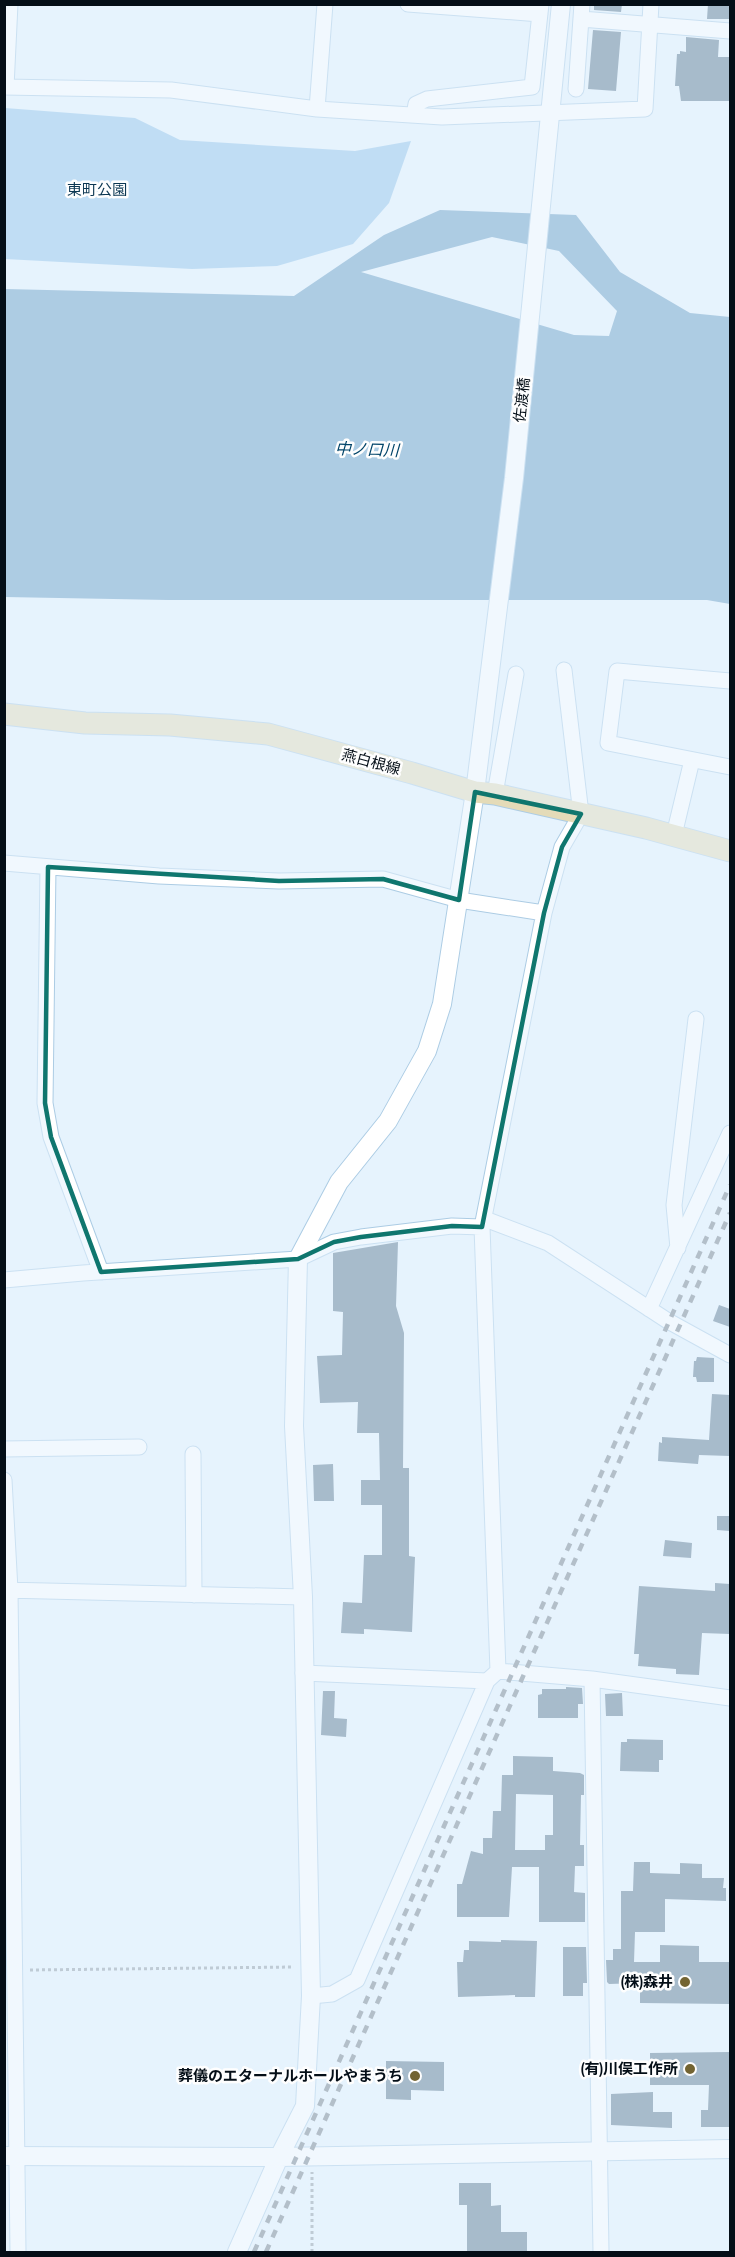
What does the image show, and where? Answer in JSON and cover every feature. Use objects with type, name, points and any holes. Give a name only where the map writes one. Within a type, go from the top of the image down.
[{"type":"main road","name":"燕白根線","points":[[4,714],[85,723],[170,725],[267,734],[485,793],[674,835],[730,851]]},
{"type":"street","points":[[10,4],[5,87],[171,90],[317,109],[414,116],[550,119],[645,109],[651,4]]},
{"type":"street","points":[[317,109],[325,4]]},
{"type":"street","points":[[408,4],[541,9],[532,87],[427,99],[416,104],[414,116]]},
{"type":"street","name":"佐渡橋","points":[[298,1259],[339,1182],[388,1122],[427,1051],[442,1004],[459,900],[485,793],[490,673],[514,478],[561,4]]},
{"type":"street","points":[[576,89],[581,12],[650,24],[730,31]]},
{"type":"street","points":[[311,1996],[333,1994],[357,1980],[492,1676],[484,1223],[544,913],[562,847],[581,814],[564,669]]},
{"type":"street","points":[[730,681],[617,671],[608,743],[730,767]]},
{"type":"street","points":[[485,793],[516,674]]},
{"type":"street","points":[[674,835],[692,760]]},
{"type":"street","points":[[4,863],[159,876],[279,881],[383,879],[459,900],[544,913]]},
{"type":"street","points":[[48,867],[45,1103],[51,1137],[101,1272]]},
{"type":"street","points":[[678,1248],[674,1205],[696,1019]]},
{"type":"street","points":[[650,1309],[730,1133]]},
{"type":"street","points":[[4,1280],[298,1259],[334,1242],[484,1223],[548,1243],[650,1309],[730,1355]]},
{"type":"street","points":[[237,2253],[279,2157],[305,2106],[311,1996],[303,1597],[294,1426],[298,1259]]},
{"type":"street","points":[[4,1449],[140,1447]]},
{"type":"street","points":[[194,1454],[194,1595]]},
{"type":"street","points":[[4,1480],[15,1970],[11,2156],[18,2253]]},
{"type":"street","points":[[7,1590],[303,1597]]},
{"type":"street","points":[[303,1672],[592,1678],[730,1698]]},
{"type":"street","points":[[592,1678],[601,2253]]},
{"type":"street","points":[[11,2156],[279,2157],[730,2149]]},
{"type":"path","points":[[15,1970],[310,1966]]},
{"type":"path","points":[[312,2165],[312,2253]]},
{"type":"highlighted area","points":[[475,792],[581,814],[562,847],[544,913],[482,1227],[452,1226],[361,1237],[334,1242],[298,1259],[101,1272],[51,1137],[45,1103],[48,867],[279,881],[383,879],[459,900]]},
{"type":"green space","name":"東町公園","points":[[5,108],[135,118],[180,140],[355,151],[411,141],[389,203],[353,244],[277,266],[192,269],[5,259]]},
{"type":"water","name":"中ノ口川","points":[[440,210],[576,215],[620,272],[690,313],[730,317],[730,604],[707,600],[168,600],[5,597],[5,289],[294,296],[384,235]],"holes":[[[492,237],[559,251],[617,311],[609,336],[574,335],[361,272]]]},
{"type":"building","points":[[594,4],[622,4],[621,12],[594,10]]},
{"type":"building","points":[[708,4],[730,4],[730,19],[707,19]]},
{"type":"building","points":[[593,30],[621,32],[616,91],[588,89]]},
{"type":"building","points":[[686,37],[719,40],[718,57],[730,57],[730,101],[681,101],[679,86],[675,86],[677,54],[680,54],[680,51],[686,52]]},
{"type":"building","points":[[398,1242],[396,1306],[404,1333],[403,1468],[409,1468],[409,1556],[415,1557],[412,1632],[364,1629],[364,1634],[341,1633],[343,1602],[362,1603],[364,1555],[382,1555],[382,1505],[361,1505],[361,1480],[380,1480],[379,1433],[357,1433],[358,1402],[320,1403],[317,1356],[342,1355],[343,1312],[333,1311],[333,1253]]},
{"type":"building","points":[[719,1305],[730,1309],[730,1327],[713,1321]]},
{"type":"building","points":[[697,1357],[714,1358],[714,1382],[697,1382],[696,1377],[693,1377],[694,1361]]},
{"type":"building","points":[[712,1394],[730,1395],[730,1456],[699,1455],[698,1464],[658,1461],[659,1442],[662,1443],[662,1437],[709,1440]]},
{"type":"building","points":[[333,1464],[334,1501],[314,1501],[313,1465]]},
{"type":"building","points":[[717,1516],[730,1516],[730,1531],[717,1530]]},
{"type":"building","points":[[665,1540],[692,1543],[691,1558],[663,1556]]},
{"type":"building","points":[[715,1583],[730,1584],[730,1634],[702,1633],[699,1675],[676,1674],[676,1669],[638,1666],[639,1654],[634,1654],[639,1586],[715,1591]]},
{"type":"building","points":[[566,1687],[582,1688],[583,1704],[578,1704],[578,1718],[538,1718],[538,1695],[542,1694],[542,1689],[566,1689]]},
{"type":"building","points":[[323,1691],[335,1691],[334,1718],[347,1719],[346,1737],[321,1735]]},
{"type":"building","points":[[622,1693],[623,1716],[606,1716],[605,1694]]},
{"type":"building","points":[[627,1739],[663,1740],[663,1760],[659,1760],[659,1772],[620,1771],[621,1742],[627,1742]]},
{"type":"building","points":[[513,1756],[553,1757],[553,1771],[584,1775],[584,1795],[581,1795],[580,1845],[584,1845],[584,1866],[575,1866],[574,1892],[585,1893],[585,1922],[539,1922],[539,1867],[512,1867],[509,1917],[457,1917],[457,1884],[462,1884],[471,1851],[483,1854],[483,1838],[492,1838],[493,1811],[501,1811],[502,1775],[513,1775]],"holes":[[[516,1794],[553,1795],[553,1835],[545,1835],[545,1850],[515,1850]]]},
{"type":"building","points":[[634,1862],[650,1862],[650,1873],[680,1874],[680,1863],[702,1864],[702,1878],[724,1878],[723,1888],[726,1888],[726,1901],[665,1899],[665,1932],[635,1932],[634,1962],[660,1962],[660,1945],[699,1946],[699,1962],[730,1962],[730,2004],[640,2003],[640,1983],[609,1984],[607,1982],[606,1960],[613,1960],[613,1949],[621,1949],[621,1891],[633,1891]]},
{"type":"building","points":[[501,1940],[537,1941],[535,1997],[515,1997],[515,1995],[458,1997],[457,1962],[463,1962],[464,1950],[469,1950],[469,1941],[501,1942]]},
{"type":"building","points":[[563,1947],[586,1947],[587,1983],[583,1983],[583,1996],[563,1996]]},
{"type":"building","name":"(有)川俣工作所","points":[[730,2052],[730,2127],[701,2127],[701,2110],[708,2110],[709,2085],[650,2085],[650,2053]]},
{"type":"building","name":"葬儀のエターナルホールやまうち","points":[[386,2061],[444,2062],[444,2091],[411,2090],[411,2100],[386,2099]]},
{"type":"building","points":[[653,2092],[653,2112],[672,2112],[672,2128],[611,2125],[611,2094]]},
{"type":"building","points":[[459,2183],[491,2183],[491,2206],[501,2205],[501,2232],[527,2232],[527,2253],[467,2253],[467,2205],[459,2205]]},
{"type":"railway","points":[[254,2252],[730,1185]]},
{"type":"railway","points":[[266,2252],[730,1213]]},
{"type":"place","name":"(株)森井","points":[[685,1982]]},
{"type":"place","name":"(有)川俣工作所","points":[[690,2069]]},
{"type":"place","name":"葬儀のエターナルホールやまうち","points":[[415,2076]]}]
